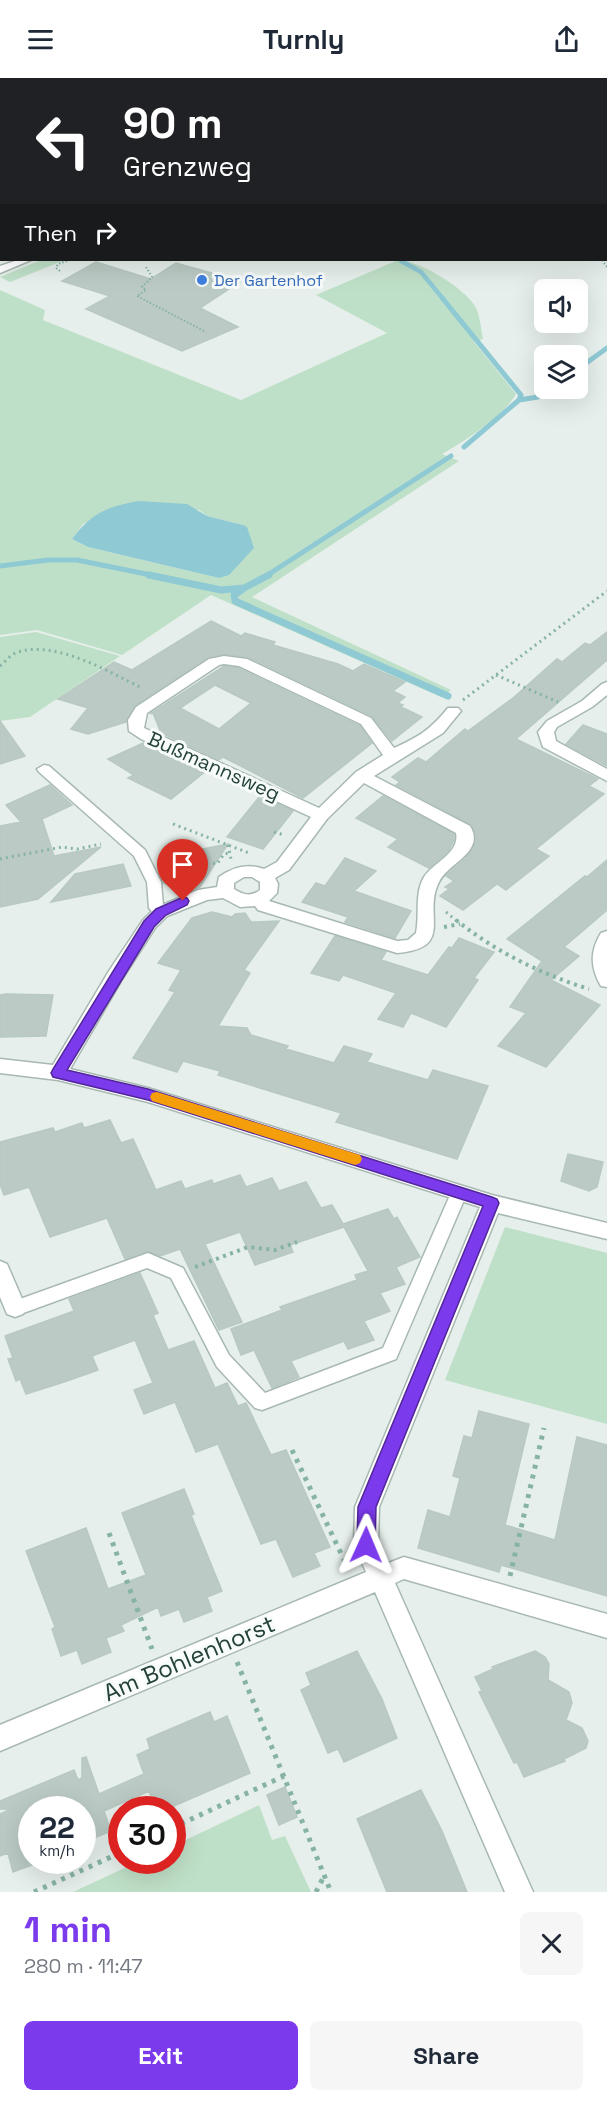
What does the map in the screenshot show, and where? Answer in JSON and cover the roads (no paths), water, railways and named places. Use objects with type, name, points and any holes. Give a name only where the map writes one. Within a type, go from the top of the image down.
[{"type":"street","points":[[0,270],[24,261]]},
{"type":"street","name":"Bußmannsweg","points":[[321,815],[137,731],[135,724],[137,717],[141,710],[214,662],[224,660],[242,662],[366,721],[383,748],[393,755]]},
{"type":"street","points":[[607,687],[577,711],[552,724],[546,732],[549,744],[607,776]]},
{"type":"street","points":[[265,876],[283,866],[321,815],[362,776],[393,755],[423,741],[438,730],[453,711]]},
{"type":"street","points":[[259,900],[264,906],[397,947],[410,948],[423,938],[428,928],[427,892],[431,880],[440,868],[466,846],[467,838],[464,830],[362,776]]},
{"type":"street","points":[[58,1073],[115,976],[149,924],[161,912],[204,894],[226,892],[240,901],[259,900],[268,893],[270,884],[265,876],[252,871],[236,873],[225,881],[226,892]]},
{"type":"street","points":[[602,986],[599,964],[601,946],[607,937]]},
{"type":"street","points":[[0,1066],[58,1073],[148,1095],[492,1203],[607,1231]]},
{"type":"street","points":[[492,1203],[367,1507],[366,1545],[368,1582],[519,1892]]},
{"type":"street","points":[[0,1270],[15,1308]]},
{"type":"street","name":"Am Bohlenhorst","points":[[0,1738],[404,1568],[607,1626]]},
{"type":"lane","points":[[44,769],[140,854],[154,882],[156,908],[161,912]]},
{"type":"lane","points":[[15,1308],[148,1260],[177,1273],[223,1361],[262,1402],[390,1353],[459,1193]]},
{"type":"water","points":[[138,501],[187,504],[207,516],[243,525],[247,527],[254,548],[229,575],[219,578],[88,547],[72,539],[100,512]]},
{"type":"waterway","points":[[401,261],[421,272],[444,300]]},
{"type":"waterway","points":[[443,299],[521,395],[519,400]]},
{"type":"waterway","points":[[588,362],[607,348]]},
{"type":"waterway","points":[[519,400],[534,398]]},
{"type":"waterway","points":[[464,447],[519,400]]},
{"type":"waterway","points":[[266,576],[451,456]]},
{"type":"waterway","points":[[0,566],[48,560],[77,560],[156,576]]},
{"type":"waterway","points":[[149,575],[221,590],[244,588],[269,575]]},
{"type":"waterway","points":[[243,589],[234,595],[235,601],[448,696]]},
{"type":"place","name":"Der Gartenhof","points":[[202,280]]}]
